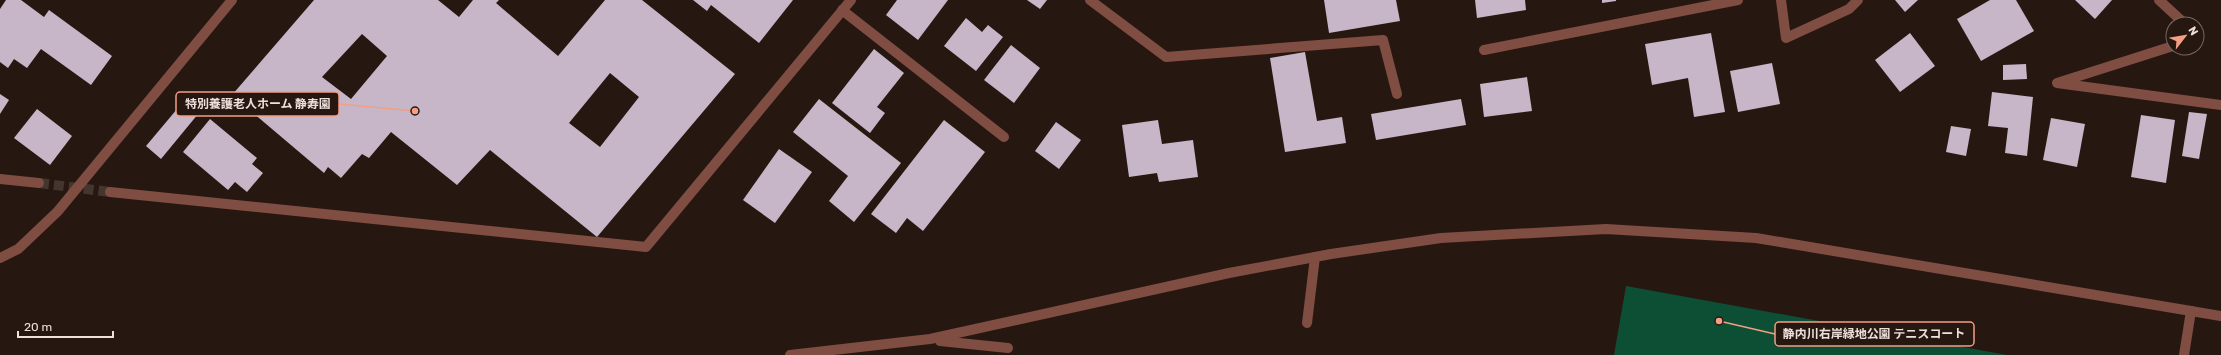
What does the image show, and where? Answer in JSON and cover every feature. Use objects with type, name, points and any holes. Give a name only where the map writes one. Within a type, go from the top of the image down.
[{"type":"street","points":[[0,258],[18,249],[58,212],[232,0]]},
{"type":"street","points":[[110,192],[646,247],[850,0]]},
{"type":"street","points":[[1090,0],[1166,57],[1383,40],[1397,94]]},
{"type":"street","points":[[1484,50],[1738,0]]},
{"type":"street","points":[[1781,0],[1786,38],[1849,9],[1858,0]]},
{"type":"street","points":[[2159,0],[2176,16]]},
{"type":"street","points":[[842,10],[1004,137]]},
{"type":"street","points":[[2165,49],[2057,83],[2221,105]]},
{"type":"street","points":[[0,179],[39,183]]},
{"type":"street","points":[[790,355],[930,340],[1228,273],[1314,257],[1441,238],[1606,229],[1756,238],[2221,316]]},
{"type":"street","points":[[1307,323],[1314,257]]},
{"type":"street","points":[[2184,355],[2191,311]]},
{"type":"street","points":[[930,340],[1008,348]]},
{"type":"green space","points":[[1626,286],[2007,355],[1614,355]]},
{"type":"building","points":[[6,0],[21,0],[44,17],[49,10],[112,56],[91,85],[41,49],[27,68],[14,59],[8,68],[0,62],[0,9]]},
{"type":"building","points":[[314,0],[438,0],[459,17],[473,0],[499,0],[496,3],[558,56],[605,0],[642,0],[735,74],[597,237],[490,150],[457,185],[391,132],[369,158],[362,154],[341,178],[328,167],[324,173],[232,95]],"holes":[[[362,34],[387,56],[351,99],[322,77]],[[610,73],[639,97],[600,147],[569,123]]]},
{"type":"building","points":[[693,0],[793,0],[759,43],[711,5],[707,11]]},
{"type":"building","points":[[897,0],[948,0],[918,40],[886,15]]},
{"type":"building","points":[[1027,0],[1047,0],[1040,9]]},
{"type":"building","points":[[1324,0],[1396,0],[1400,21],[1329,33]]},
{"type":"building","points":[[1475,0],[1525,0],[1526,10],[1477,18]]},
{"type":"building","points":[[1602,0],[1616,0],[1616,1],[1602,3]]},
{"type":"building","points":[[1895,0],[1918,0],[1905,12]]},
{"type":"building","points":[[1990,0],[2016,0],[2034,31],[1981,61],[1957,19]]},
{"type":"building","points":[[2075,0],[2112,0],[2095,19]]},
{"type":"building","points":[[966,18],[982,32],[988,25],[1003,37],[976,71],[944,46]]},
{"type":"building","points":[[1711,33],[1725,112],[1694,117],[1688,78],[1652,85],[1645,44]]},
{"type":"building","points":[[1910,33],[1935,66],[1900,92],[1875,60]]},
{"type":"building","points":[[1011,45],[1040,68],[1014,103],[984,80]]},
{"type":"building","points":[[874,49],[904,73],[877,107],[885,113],[870,133],[832,103]]},
{"type":"building","points":[[1305,52],[1317,121],[1342,117],[1346,143],[1285,152],[1270,58]]},
{"type":"building","points":[[1772,63],[1780,104],[1738,112],[1730,71]]},
{"type":"building","points":[[2026,64],[2027,79],[2003,80],[2003,65]]},
{"type":"building","points":[[1527,77],[1532,111],[1484,117],[1480,84]]},
{"type":"building","points":[[1992,92],[2033,97],[2027,156],[2005,153],[2008,128],[1988,126]]},
{"type":"building","points":[[0,94],[9,100],[0,114]]},
{"type":"building","points":[[188,96],[203,108],[161,159],[146,146]]},
{"type":"building","points":[[819,99],[901,163],[854,222],[829,201],[848,176],[793,132]]},
{"type":"building","points":[[1461,99],[1466,125],[1376,140],[1371,114]]},
{"type":"building","points":[[37,109],[72,136],[50,165],[14,138]]},
{"type":"building","points":[[2189,112],[2207,114],[2199,159],[2182,156]]},
{"type":"building","points":[[2141,115],[2175,120],[2166,183],[2131,177]]},
{"type":"building","points":[[2051,118],[2085,124],[2077,167],[2043,160]]},
{"type":"building","points":[[210,119],[257,158],[252,164],[263,173],[247,192],[235,182],[228,190],[183,152]]},
{"type":"building","points":[[944,120],[985,152],[923,231],[907,218],[896,233],[871,214]]},
{"type":"building","points":[[1158,120],[1162,144],[1193,140],[1198,177],[1159,182],[1157,173],[1129,177],[1122,125]]},
{"type":"building","points":[[1056,122],[1081,140],[1059,169],[1035,151]]},
{"type":"building","points":[[1951,126],[1971,129],[1966,156],[1946,152]]},
{"type":"building","points":[[779,149],[812,172],[775,223],[743,200]]},
{"type":"tunnel","points":[[39,183],[110,192]]},
{"type":"place","name":"特別養護老人ホーム 静寿園","points":[[415,111]]},
{"type":"place","name":"静内川右岸緑地公園 テニスコート","points":[[1719,321]]}]
